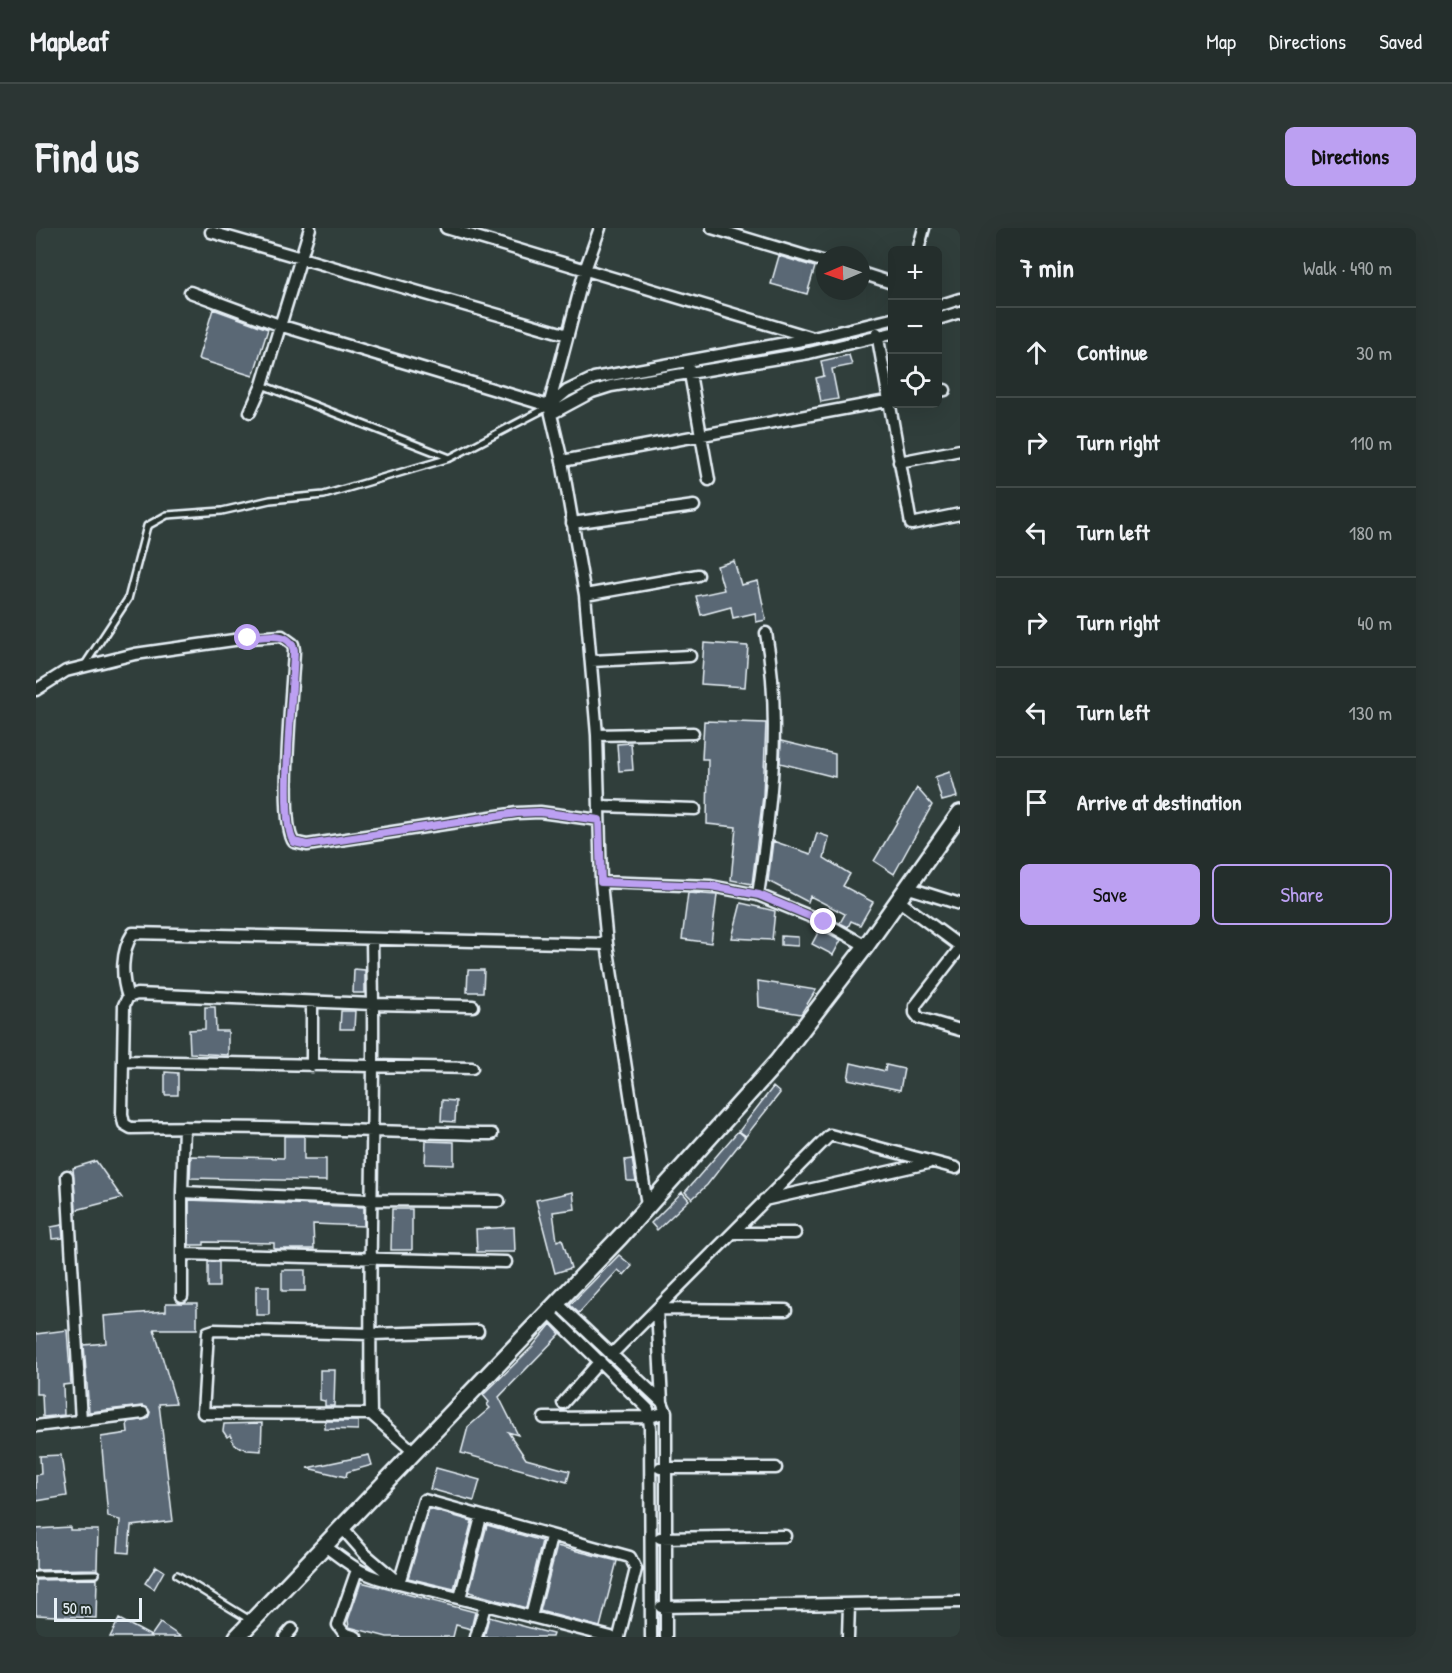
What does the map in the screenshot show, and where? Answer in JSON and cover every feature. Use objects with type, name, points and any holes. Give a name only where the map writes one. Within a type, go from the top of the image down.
[{"type":"main road","points":[[237,1637],[553,1307],[777,1062],[909,888],[960,813]]},
{"type":"street","points":[[250,412],[262,385],[310,228]]},
{"type":"street","points":[[446,228],[461,230],[585,270],[813,338]]},
{"type":"street","points":[[600,228],[585,270],[550,410],[562,461],[585,595],[597,735],[601,882],[607,944],[647,1205]]},
{"type":"street","points":[[712,228],[816,259]]},
{"type":"street","points":[[919,246],[924,228]]},
{"type":"street","points":[[211,232],[568,334]]},
{"type":"street","points":[[870,276],[888,282]]},
{"type":"street","points":[[190,292],[279,325],[550,410],[601,389],[809,353],[888,334]]},
{"type":"street","points":[[942,305],[960,299]]},
{"type":"street","points":[[942,319],[960,312]]},
{"type":"street","points":[[550,410],[567,391],[594,378],[687,359],[813,338],[888,320]]},
{"type":"street","points":[[875,323],[888,391]]},
{"type":"street","points":[[687,359],[709,480]]},
{"type":"street","points":[[562,461],[888,401]]},
{"type":"street","points":[[891,408],[911,524],[960,514]]},
{"type":"street","points":[[899,462],[960,450]]},
{"type":"street","points":[[572,523],[694,506]]},
{"type":"street","points":[[585,595],[699,575]]},
{"type":"street","points":[[759,895],[770,816],[775,747],[774,676],[766,633]]},
{"type":"street","points":[[37,688],[66,671],[102,661],[248,638],[282,636],[293,644],[294,674],[287,760],[289,831],[294,842],[307,845],[517,813],[540,812],[599,820]]},
{"type":"street","points":[[591,661],[690,656]]},
{"type":"street","points":[[597,735],[693,733]]},
{"type":"street","points":[[599,806],[695,808]]},
{"type":"street","points":[[601,882],[711,886],[759,895],[824,922],[866,946]]},
{"type":"street","points":[[909,888],[960,904]]},
{"type":"street","points":[[899,901],[960,947],[915,1006],[915,1013],[919,1018],[960,1030]]},
{"type":"street","points":[[492,1134],[184,1126],[130,1128],[124,1124],[124,1005],[128,997],[123,982],[127,943],[133,933],[607,944]]},
{"type":"street","points":[[371,1414],[370,1258],[374,1067],[372,939]]},
{"type":"street","points":[[128,997],[137,994],[473,1006]]},
{"type":"street","points":[[312,1002],[312,1066]]},
{"type":"street","points":[[123,1061],[472,1068]]},
{"type":"street","points":[[182,1296],[184,1126]]},
{"type":"street","points":[[611,1355],[830,1135],[956,1168]]},
{"type":"street","points":[[764,1200],[931,1162]]},
{"type":"street","points":[[67,1176],[81,1421]]},
{"type":"street","points":[[182,1192],[371,1200],[499,1201]]},
{"type":"street","points":[[733,1233],[795,1233]]},
{"type":"street","points":[[183,1254],[506,1262]]},
{"type":"street","points":[[553,1307],[611,1355],[664,1408]]},
{"type":"street","points":[[553,1307],[600,1361],[648,1409],[651,1468],[651,1637]]},
{"type":"street","points":[[657,1310],[786,1310]]},
{"type":"street","points":[[657,1310],[666,1468],[666,1637]]},
{"type":"street","points":[[414,1452],[371,1414],[203,1413],[208,1332],[214,1330],[370,1334],[478,1332]]},
{"type":"street","points":[[563,1403],[600,1361]]},
{"type":"street","points":[[611,1372],[619,1363]]},
{"type":"street","points":[[544,1418],[650,1417],[664,1408]]},
{"type":"street","points":[[36,1425],[143,1413]]},
{"type":"street","points":[[651,1468],[776,1468]]},
{"type":"street","points":[[399,1583],[424,1500],[630,1557],[634,1562],[635,1575],[619,1637]]},
{"type":"street","points":[[459,1598],[481,1517]]},
{"type":"street","points":[[342,1528],[365,1554],[399,1583]]},
{"type":"street","points":[[651,1538],[785,1536]]},
{"type":"street","points":[[531,1617],[551,1537]]},
{"type":"street","points":[[325,1546],[357,1570],[376,1580],[399,1583],[611,1637]]},
{"type":"street","points":[[356,1637],[344,1634],[338,1625],[357,1570]]},
{"type":"street","points":[[651,1607],[960,1602]]},
{"type":"street","points":[[848,1637],[849,1604]]},
{"type":"street","points":[[476,1637],[485,1606]]},
{"type":"lane","points":[[262,385],[450,458]]},
{"type":"lane","points":[[84,666],[128,599],[147,526],[167,515],[222,511],[270,500],[324,495],[450,458],[550,410]]},
{"type":"lane","points":[[36,1575],[96,1574]]},
{"type":"lane","points":[[177,1575],[252,1621]]},
{"type":"building","points":[[779,256],[815,267],[807,294],[771,284]]},
{"type":"building","points":[[213,309],[268,329],[253,376],[198,359]]},
{"type":"building","points":[[849,355],[852,365],[832,369],[838,399],[821,402],[816,378],[824,376],[821,361]]},
{"type":"building","points":[[734,561],[741,585],[758,581],[766,620],[756,622],[755,613],[733,618],[731,607],[701,615],[696,596],[724,590],[717,566]]},
{"type":"building","points":[[704,643],[748,646],[745,687],[701,684]]},
{"type":"building","points":[[704,721],[766,723],[763,796],[752,884],[731,880],[736,827],[707,824],[708,759],[702,759]]},
{"type":"building","points":[[781,741],[835,754],[835,777],[780,763]]},
{"type":"building","points":[[631,743],[633,770],[619,771],[617,744]]},
{"type":"building","points":[[950,772],[957,797],[942,801],[935,777]]},
{"type":"building","points":[[917,788],[932,805],[894,874],[874,861]]},
{"type":"building","points":[[817,833],[829,837],[824,858],[850,874],[843,886],[873,902],[860,925],[851,921],[848,927],[840,923],[845,914],[810,896],[808,902],[768,881],[773,841],[811,854]]},
{"type":"building","points":[[688,893],[717,895],[711,943],[682,939]]},
{"type":"building","points":[[741,903],[775,911],[772,940],[732,938]]},
{"type":"building","points":[[820,929],[841,940],[833,955],[812,944]]},
{"type":"building","points":[[781,936],[798,937],[798,946],[781,945]]},
{"type":"building","points":[[354,969],[365,970],[365,993],[353,993]]},
{"type":"building","points":[[468,970],[484,970],[483,992],[467,992]]},
{"type":"building","points":[[758,981],[816,990],[801,1014],[759,1007]]},
{"type":"building","points":[[205,1007],[215,1007],[216,1031],[228,1031],[228,1055],[190,1053],[189,1030],[205,1029]]},
{"type":"building","points":[[341,1011],[355,1011],[354,1029],[340,1029]]},
{"type":"building","points":[[851,1063],[885,1071],[886,1065],[904,1069],[900,1090],[848,1079]]},
{"type":"building","points":[[165,1072],[178,1073],[178,1095],[165,1095]]},
{"type":"building","points":[[773,1087],[780,1093],[746,1136],[739,1131]]},
{"type":"building","points":[[442,1100],[456,1101],[455,1122],[441,1121]]},
{"type":"building","points":[[738,1131],[745,1137],[707,1185],[692,1199],[685,1192]]},
{"type":"building","points":[[284,1136],[304,1136],[304,1159],[326,1159],[326,1181],[190,1178],[191,1156],[284,1158]]},
{"type":"building","points":[[426,1141],[454,1142],[454,1165],[425,1164]]},
{"type":"building","points":[[632,1159],[636,1181],[627,1181],[625,1160]]},
{"type":"building","points":[[96,1161],[122,1198],[76,1210],[73,1168]]},
{"type":"building","points":[[573,1192],[575,1209],[553,1212],[557,1241],[562,1239],[571,1268],[555,1273],[536,1200]]},
{"type":"building","points":[[682,1192],[689,1200],[657,1230],[651,1223]]},
{"type":"building","points":[[189,1200],[364,1207],[364,1226],[313,1224],[314,1249],[274,1249],[274,1243],[204,1242],[204,1245],[189,1245]]},
{"type":"building","points":[[392,1209],[412,1209],[412,1250],[391,1250]]},
{"type":"building","points":[[62,1225],[63,1238],[52,1239],[51,1227]]},
{"type":"building","points":[[514,1227],[515,1252],[477,1252],[476,1229]]},
{"type":"building","points":[[619,1255],[632,1266],[624,1275],[618,1270],[579,1313],[570,1305]]},
{"type":"building","points":[[208,1262],[219,1262],[219,1287],[208,1287]]},
{"type":"building","points":[[282,1270],[305,1270],[305,1291],[282,1291]]},
{"type":"building","points":[[256,1286],[269,1286],[269,1315],[256,1315]]},
{"type":"building","points":[[166,1303],[197,1303],[197,1329],[154,1329],[176,1403],[159,1404],[173,1521],[131,1526],[129,1553],[118,1552],[120,1520],[108,1517],[101,1437],[128,1433],[127,1422],[147,1419],[150,1412],[142,1406],[89,1412],[84,1345],[106,1343],[104,1316],[166,1311]]},
{"type":"building","points":[[551,1324],[560,1334],[499,1397],[518,1435],[508,1432],[526,1459],[570,1471],[567,1482],[461,1453],[468,1427],[490,1408],[487,1405],[489,1402],[483,1395],[533,1346]]},
{"type":"building","points":[[67,1330],[71,1384],[63,1385],[64,1415],[43,1417],[42,1394],[36,1394],[36,1334]]},
{"type":"building","points":[[320,1370],[335,1370],[334,1406],[325,1406],[325,1401],[320,1400]]},
{"type":"building","points":[[325,1421],[358,1421],[358,1430],[325,1429]]},
{"type":"building","points":[[262,1423],[261,1451],[247,1450],[235,1445],[230,1435],[227,1437],[223,1431],[224,1424]]},
{"type":"building","points":[[61,1455],[67,1496],[36,1501],[36,1475],[41,1474],[40,1456]]},
{"type":"building","points":[[369,1455],[372,1465],[347,1472],[346,1477],[307,1468]]},
{"type":"building","points":[[436,1468],[480,1480],[474,1501],[430,1489]]},
{"type":"building","points":[[429,1509],[472,1521],[454,1589],[408,1578]]},
{"type":"building","points":[[487,1525],[542,1541],[526,1608],[469,1592]]},
{"type":"building","points":[[70,1527],[70,1530],[98,1530],[97,1569],[36,1570],[36,1529]]},
{"type":"building","points":[[557,1546],[617,1561],[600,1627],[540,1611]]},
{"type":"building","points":[[156,1566],[164,1571],[154,1589],[145,1583]]},
{"type":"building","points":[[97,1579],[96,1618],[36,1615],[36,1580]]},
{"type":"building","points":[[361,1582],[475,1612],[471,1629],[456,1625],[453,1637],[387,1637],[349,1627],[348,1620]]},
{"type":"building","points":[[489,1617],[553,1634],[552,1637],[484,1637]]},
{"type":"building","points":[[119,1619],[151,1636],[160,1623],[181,1637],[110,1637]]},
{"type":"route","points":[[248,638],[282,636],[293,644],[294,674],[287,760],[289,831],[294,842],[307,845],[517,813],[540,812],[599,820],[601,882],[711,886],[759,895],[824,922]]}]
